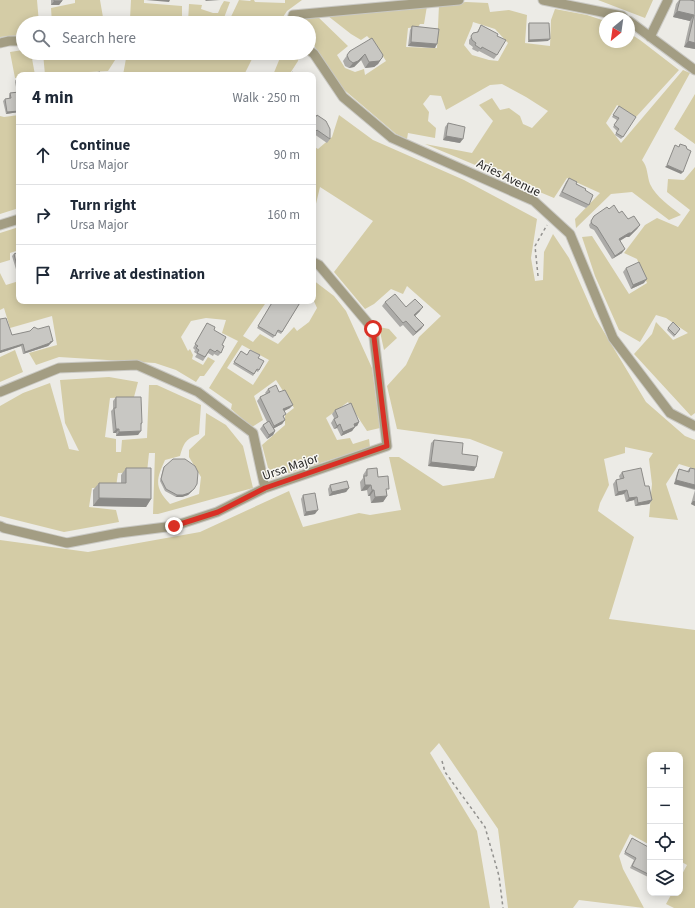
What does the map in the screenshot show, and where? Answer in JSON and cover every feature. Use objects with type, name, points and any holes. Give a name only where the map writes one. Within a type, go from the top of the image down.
[{"type":"street","points":[[293,16],[459,0]]},
{"type":"street","points":[[543,0],[602,12]]},
{"type":"street","points":[[650,37],[668,0]]},
{"type":"street","points":[[635,26],[695,70]]},
{"type":"street","points":[[0,43],[16,41]]},
{"type":"street","name":"Aries Avenue","points":[[316,57],[343,97],[392,138],[534,201],[570,234],[613,338],[670,413],[695,426]]},
{"type":"street","points":[[0,225],[16,220]]},
{"type":"street","name":"Ursa Major","points":[[0,526],[66,543],[119,533],[174,526],[218,512],[265,488],[387,446],[373,329],[319,265],[316,264]]},
{"type":"street","points":[[0,392],[59,368],[137,365],[198,392],[252,433],[265,488]]},
{"type":"path","points":[[538,276],[535,246],[552,217]]},
{"type":"path","points":[[442,761],[445,772],[485,827],[499,876],[503,908]]},
{"type":"shaded area","points":[[0,0],[37,0],[38,16],[16,16],[16,36],[0,37]]},
{"type":"shaded area","points":[[75,0],[100,0],[103,16],[52,16],[51,8],[75,3]]},
{"type":"shaded area","points":[[131,0],[144,0],[144,3],[182,6],[182,16],[130,16]]},
{"type":"shaded area","points":[[239,0],[285,3],[285,0],[302,0],[287,11],[284,16],[231,16]]},
{"type":"shaded area","points":[[598,0],[653,0],[645,18],[635,14],[635,12],[629,12]]},
{"type":"shaded area","points":[[224,1],[230,2],[225,16],[188,16],[189,4],[202,5],[201,9],[213,13],[218,13]]},
{"type":"shaded area","points":[[466,2],[488,3],[490,12],[509,10],[527,15],[525,43],[550,46],[551,20],[555,9],[587,15],[599,19],[599,48],[635,48],[635,37],[679,70],[636,117],[617,105],[606,123],[621,143],[683,70],[690,73],[642,160],[653,189],[664,201],[681,215],[669,220],[632,192],[611,194],[576,228],[575,219],[600,193],[567,178],[554,198],[425,144],[472,153],[493,121],[479,105],[492,98],[500,110],[509,108],[520,116],[523,124],[532,128],[548,111],[502,84],[490,85],[446,110],[441,96],[430,95],[423,104],[429,112],[428,121],[436,128],[435,138],[408,133],[407,139],[396,134],[342,88],[316,49],[316,16],[348,46],[337,55],[345,68],[355,72],[364,69],[365,75],[386,61],[376,45],[367,36],[361,40],[351,34],[328,16],[402,10],[427,6],[424,24],[420,24],[418,27],[408,28],[406,47],[437,48],[439,5]],"holes":[[[473,22],[495,29],[508,43],[498,61],[472,55],[464,45]]]},
{"type":"shaded area","points":[[16,51],[16,60],[32,60],[34,72],[16,72],[15,78],[10,52]]},
{"type":"shaded area","points":[[44,60],[115,60],[108,71],[45,72]]},
{"type":"shaded area","points":[[126,60],[252,60],[246,72],[124,72]]},
{"type":"shaded area","points":[[279,60],[298,60],[291,72],[274,72]]},
{"type":"shaded area","points":[[695,94],[695,144],[674,129]]},
{"type":"shaded area","points":[[16,115],[16,209],[0,214],[0,116]]},
{"type":"shaded area","points":[[339,115],[373,140],[464,180],[537,219],[531,258],[535,281],[543,280],[544,252],[553,234],[569,258],[595,317],[646,402],[685,436],[695,440],[695,469],[679,464],[666,484],[678,520],[649,517],[652,484],[649,459],[653,453],[625,447],[625,453],[604,459],[609,485],[600,503],[598,511],[634,537],[609,619],[695,630],[695,908],[674,908],[666,904],[670,896],[683,896],[683,872],[687,865],[683,863],[683,752],[647,752],[647,843],[630,834],[619,856],[623,869],[644,908],[579,900],[573,908],[508,908],[498,829],[439,743],[430,753],[477,831],[490,908],[0,908],[0,540],[88,552],[200,532],[289,491],[303,527],[359,513],[370,515],[401,510],[389,457],[399,457],[443,486],[494,478],[503,452],[470,439],[397,429],[387,386],[406,365],[419,337],[441,316],[407,286],[403,294],[391,289],[374,304],[365,309],[334,272],[373,221],[320,187],[316,204],[316,148],[318,149],[332,137]]},
{"type":"shaded area","points":[[695,167],[695,413],[691,416],[634,354],[652,334],[656,322],[673,340],[688,333],[666,318],[656,315],[640,342],[619,330],[595,276],[582,237],[592,236],[629,294],[647,283],[637,259],[624,253],[645,225],[657,218],[678,227],[690,210],[667,192],[668,179],[684,180]]},
{"type":"shaded area","points":[[16,228],[16,251],[10,253],[10,260],[0,263],[0,233]]},
{"type":"shaded area","points":[[0,273],[6,285],[16,282],[16,304],[265,304],[243,336],[253,342],[260,334],[278,344],[294,327],[297,331],[309,322],[317,308],[315,304],[316,282],[334,296],[346,311],[372,368],[380,428],[367,431],[348,402],[326,418],[337,440],[350,438],[353,444],[369,439],[370,447],[271,479],[262,445],[285,425],[285,415],[294,408],[276,380],[254,396],[263,420],[252,427],[231,409],[232,404],[209,388],[238,341],[222,333],[226,320],[206,318],[191,321],[181,337],[188,351],[190,349],[193,355],[192,359],[203,365],[208,357],[215,361],[204,376],[200,376],[196,382],[176,370],[155,363],[59,357],[36,365],[29,353],[57,345],[52,316],[10,328],[4,308],[0,310]],"holes":[[[242,345],[269,360],[253,385],[227,368]]]},
{"type":"shaded area","points":[[379,327],[389,329],[397,338],[384,350]]},
{"type":"shaded area","points":[[15,350],[23,372],[0,382],[0,357]]},
{"type":"shaded area","points":[[109,377],[138,382],[134,397],[110,398],[105,437],[116,439],[116,452],[121,452],[122,440],[147,438],[149,385],[157,385],[201,405],[199,434],[186,442],[180,456],[165,460],[158,478],[161,493],[170,504],[199,494],[201,477],[189,457],[189,450],[205,435],[206,413],[226,425],[243,446],[253,488],[158,514],[153,514],[155,453],[149,453],[147,472],[118,473],[116,487],[92,488],[89,507],[116,510],[119,522],[64,532],[0,516],[0,406],[23,393],[50,383],[69,449],[79,451],[65,423],[60,380]]},
{"type":"building","points":[[680,0],[695,1],[695,43],[688,41],[694,15],[677,11]]},
{"type":"building","points":[[529,23],[549,23],[550,39],[529,40]]},
{"type":"building","points":[[481,25],[498,34],[497,36],[506,40],[497,55],[482,47],[481,49],[475,45],[476,43],[472,40],[471,36],[473,33],[478,32]]},
{"type":"building","points":[[412,26],[439,29],[437,44],[411,42]]},
{"type":"building","points":[[372,38],[383,55],[379,61],[369,62],[365,54],[358,61],[353,63],[349,60],[347,55],[350,51]]},
{"type":"building","points":[[16,92],[16,111],[7,112],[5,99],[11,98],[10,93]]},
{"type":"building","points":[[619,106],[636,117],[623,137],[616,133],[619,129],[614,125],[619,118],[613,115]]},
{"type":"building","points":[[317,115],[326,121],[330,129],[330,139],[317,130],[316,131]]},
{"type":"building","points":[[448,123],[465,127],[463,139],[446,136]]},
{"type":"building","points":[[680,144],[686,146],[687,149],[691,151],[683,172],[667,165],[675,145],[679,147]]},
{"type":"building","points":[[569,178],[577,182],[576,184],[586,189],[585,190],[593,195],[589,205],[562,192]]},
{"type":"building","points":[[614,205],[619,213],[622,211],[628,219],[634,216],[640,225],[631,233],[619,239],[625,249],[615,256],[597,227],[592,224],[591,221],[594,216],[607,207],[609,209]]},
{"type":"building","points":[[639,262],[647,279],[633,285],[626,268]]},
{"type":"building","points":[[395,294],[406,307],[415,299],[423,307],[414,315],[424,325],[416,332],[406,321],[403,323],[385,302]]},
{"type":"building","points":[[271,304],[299,304],[282,332],[278,330],[275,336],[258,326]]},
{"type":"building","points":[[6,318],[12,335],[30,331],[34,327],[38,329],[49,326],[53,341],[25,352],[23,344],[0,351],[0,319]]},
{"type":"building","points":[[673,322],[680,329],[675,335],[668,328]]},
{"type":"building","points":[[207,323],[215,327],[214,330],[226,337],[222,345],[224,346],[221,353],[217,350],[215,352],[210,349],[205,357],[197,353],[199,350],[196,348],[198,346],[195,344]]},
{"type":"building","points":[[250,350],[260,355],[258,358],[264,361],[259,370],[257,369],[254,374],[234,362],[241,351],[247,355]]},
{"type":"building","points":[[276,385],[279,392],[285,390],[293,405],[283,409],[286,414],[283,416],[285,420],[274,426],[260,397],[270,392],[268,389]]},
{"type":"building","points":[[116,397],[141,397],[141,431],[119,432],[119,429],[116,429],[114,408],[116,408]]},
{"type":"building","points":[[351,403],[359,422],[354,424],[355,427],[343,432],[340,424],[337,426],[334,419],[338,417],[335,410]]},
{"type":"building","points":[[269,421],[275,431],[269,435],[263,425]]},
{"type":"building","points":[[434,440],[463,443],[462,454],[478,456],[476,467],[431,462]]},
{"type":"building","points":[[173,459],[185,459],[195,466],[198,472],[197,484],[189,493],[177,495],[166,489],[161,479],[164,467]]},
{"type":"building","points":[[126,468],[151,468],[151,499],[99,498],[99,483],[126,483]]},
{"type":"building","points":[[377,468],[378,477],[388,476],[389,489],[386,489],[387,496],[375,497],[374,490],[372,490],[371,485],[365,485],[364,476],[367,476],[367,469]]},
{"type":"building","points":[[641,468],[645,486],[649,486],[652,500],[638,503],[637,497],[629,498],[627,490],[618,492],[616,480],[624,478],[622,472]]},
{"type":"building","points":[[690,468],[695,469],[695,485],[676,480],[679,469],[689,472]]},
{"type":"building","points":[[347,481],[349,488],[332,492],[330,485]]},
{"type":"building","points":[[315,493],[318,510],[306,512],[303,495]]},
{"type":"building","points":[[632,838],[647,846],[647,874],[632,866],[636,858],[625,852]]},
{"type":"route","points":[[174,526],[218,512],[265,488],[387,446],[373,329]]}]
